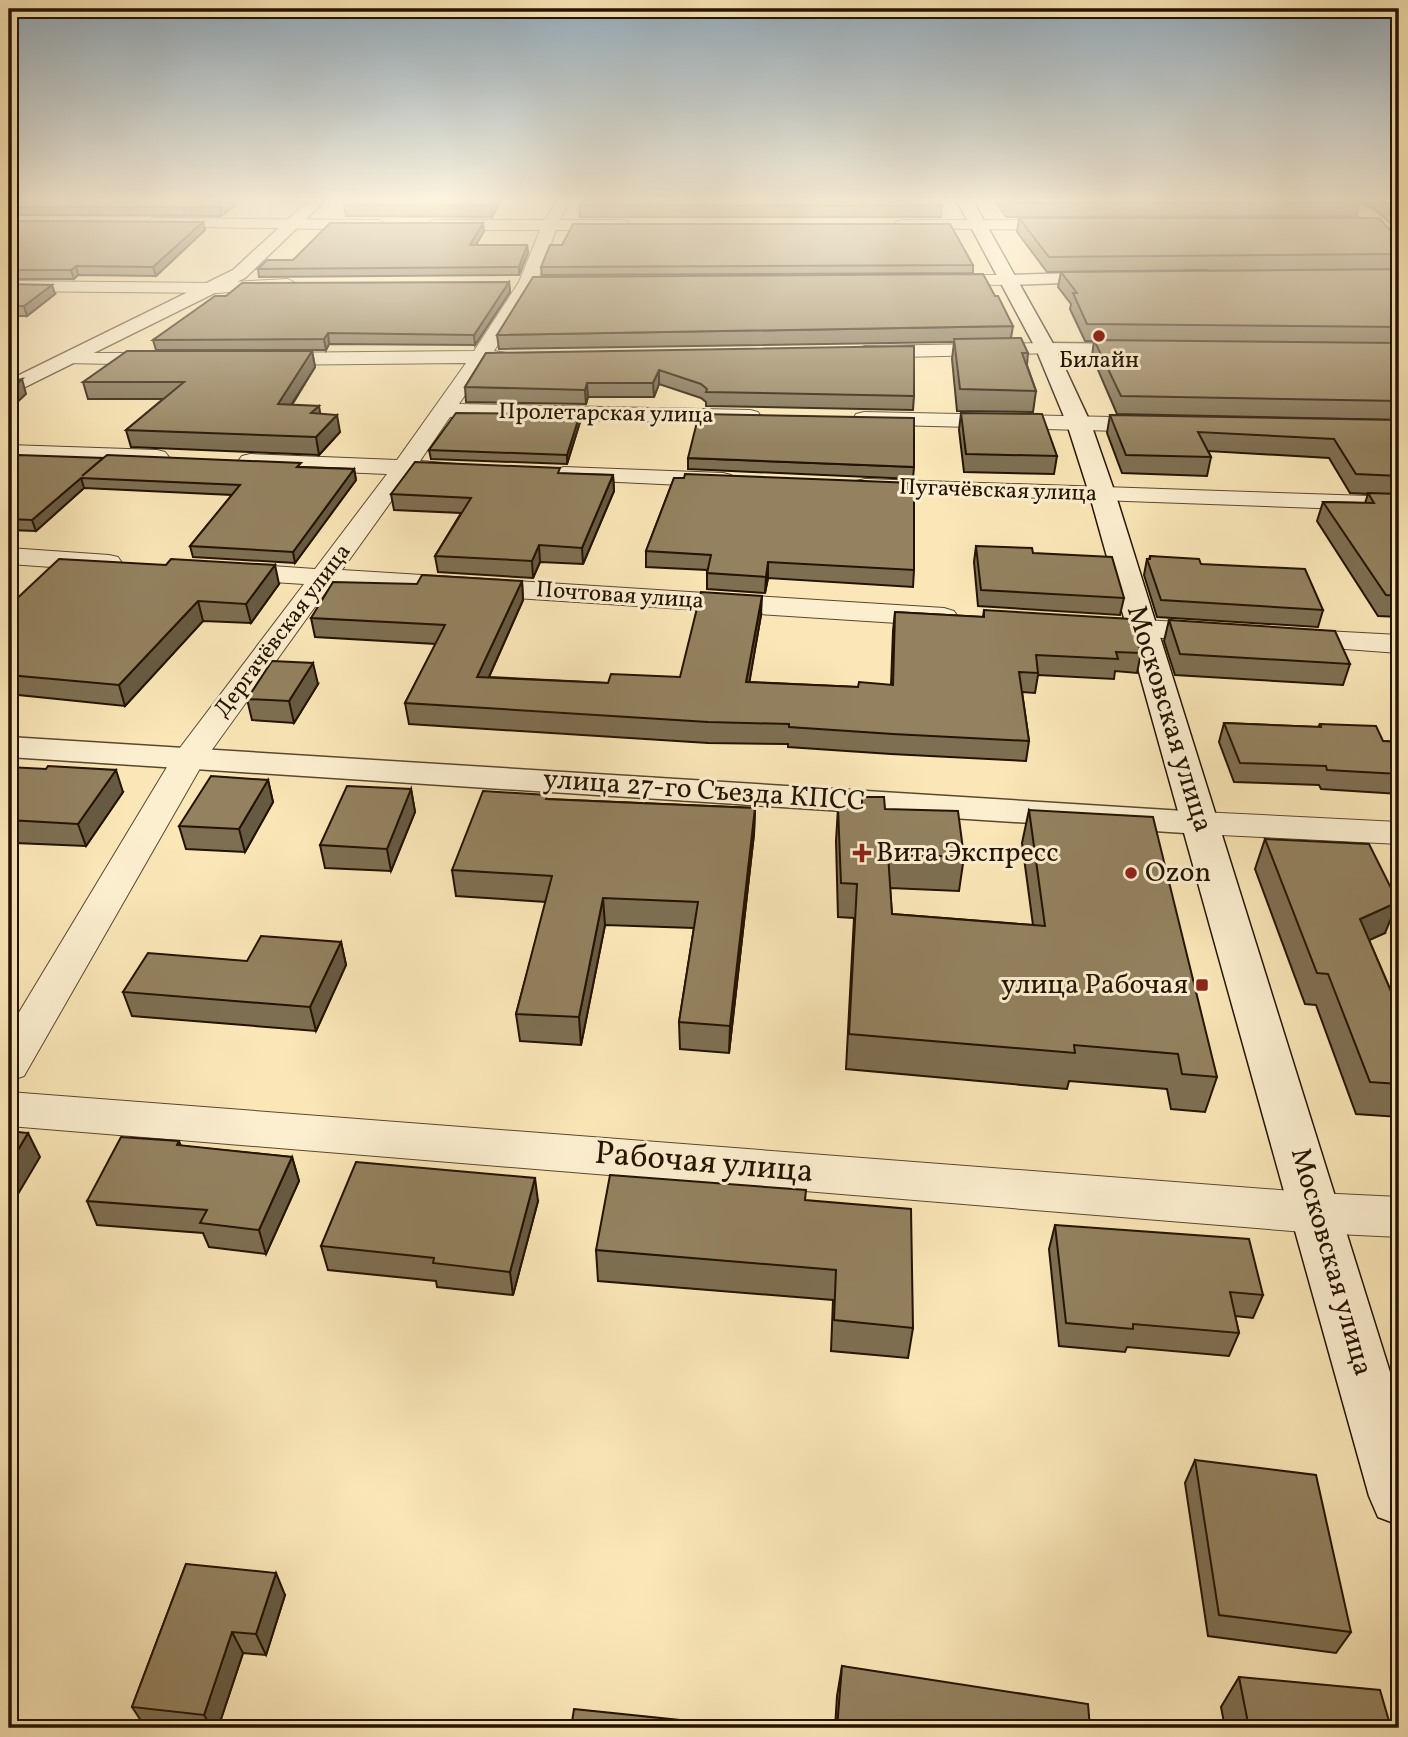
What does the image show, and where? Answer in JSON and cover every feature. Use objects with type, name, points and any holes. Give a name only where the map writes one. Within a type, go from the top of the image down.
[{"type":"street","points":[[9,388],[225,282]]},
{"type":"street","name":"Дергачёвская улица","points":[[9,1065],[190,757],[404,467],[480,358],[524,282]]},
{"type":"street","name":"Московская улица","points":[[1009,282],[1046,349],[1079,424],[1103,496],[1399,1496]]},
{"type":"street","points":[[9,286],[215,288],[302,284]]},
{"type":"street","points":[[839,352],[1168,350]]},
{"type":"street","points":[[248,359],[521,357]]},
{"type":"street","points":[[71,359],[180,359]]},
{"type":"street","name":"Пролетарская улица","points":[[443,410],[775,417]]},
{"type":"street","points":[[844,419],[1177,425]]},
{"type":"street","points":[[9,452],[186,459]]},
{"type":"street","points":[[227,460],[488,471]]},
{"type":"street","points":[[544,473],[740,481]]},
{"type":"street","name":"Пугачёвская улица","points":[[838,485],[1399,504]]},
{"type":"street","points":[[9,556],[132,565]]},
{"type":"street","name":"Почтовая улица","points":[[200,569],[975,619]]},
{"type":"street","points":[[1086,626],[1399,644]]},
{"type":"street","name":"улица 27-го Съезда КПСС","points":[[9,747],[1200,823],[1399,833]]},
{"type":"street","name":"Рабочая улица","points":[[9,1109],[1317,1213],[1399,1217]]},
{"type":"building","points":[[509,282],[474,335],[328,333],[324,339],[153,340],[215,296],[226,296],[242,283]]},
{"type":"building","points":[[530,282],[987,282],[995,296],[998,296],[1013,326],[497,335]]},
{"type":"building","points":[[1069,282],[1399,282],[1399,327],[1087,324],[1073,293],[1077,293]]},
{"type":"building","points":[[9,284],[52,285],[24,306],[9,306]]},
{"type":"building","points":[[1021,338],[1028,353],[1022,353],[1036,391],[960,389],[954,339]]},
{"type":"building","points":[[1094,340],[1399,343],[1399,401],[1121,396]]},
{"type":"building","points":[[914,346],[914,396],[706,392],[707,389],[701,384],[659,370],[653,383],[587,383],[585,390],[465,387],[486,353]]},
{"type":"building","points":[[127,351],[312,351],[278,404],[319,406],[311,413],[337,415],[316,437],[126,430],[184,382],[83,382]]},
{"type":"building","points":[[22,379],[9,391],[9,382]]},
{"type":"building","points":[[456,413],[580,414],[567,455],[429,450]]},
{"type":"building","points":[[961,413],[1042,414],[1057,456],[966,454]]},
{"type":"building","points":[[699,414],[914,418],[914,467],[688,458]]},
{"type":"building","points":[[1110,415],[1399,420],[1399,476],[1356,474],[1334,439],[1198,432],[1211,457],[1126,455]]},
{"type":"building","points":[[18,455],[103,458],[82,476],[107,455],[301,463],[297,467],[354,469],[293,552],[190,546],[240,485],[81,478],[32,520],[9,519],[9,462]]},
{"type":"building","points":[[415,462],[560,468],[558,473],[613,475],[582,548],[539,545],[532,561],[435,556],[471,498],[391,494]]},
{"type":"building","points":[[685,474],[914,483],[914,570],[768,562],[766,577],[707,573],[711,555],[646,551],[674,478],[684,478]]},
{"type":"building","points":[[1368,493],[1399,494],[1399,596],[1386,595],[1323,502],[1374,503]]},
{"type":"building","points":[[976,546],[1032,548],[1033,553],[1112,557],[1124,598],[981,590]]},
{"type":"building","points":[[1150,556],[1199,559],[1201,564],[1305,569],[1323,610],[1161,600],[1147,559],[1150,559]]},
{"type":"building","points":[[59,559],[166,565],[171,559],[275,565],[246,604],[198,601],[119,685],[9,675],[9,606]]},
{"type":"building","points":[[422,575],[522,581],[477,677],[608,683],[611,674],[680,677],[701,592],[762,596],[746,682],[858,687],[859,682],[893,685],[895,612],[984,617],[984,610],[1131,619],[1141,653],[1116,652],[1118,659],[1036,655],[1038,673],[1019,672],[1029,741],[789,727],[789,724],[708,722],[405,703],[445,625],[311,618],[333,582],[417,584]]},
{"type":"building","points":[[1169,620],[1335,631],[1350,664],[1180,654]]},
{"type":"building","points":[[272,661],[313,663],[289,701],[247,699]]},
{"type":"building","points":[[1224,723],[1376,726],[1383,741],[1399,742],[1399,774],[1327,770],[1326,766],[1240,763]]},
{"type":"building","points":[[48,766],[116,770],[78,824],[9,820],[15,809],[9,808],[9,767],[46,769]]},
{"type":"building","points":[[211,776],[268,780],[239,829],[179,826]]},
{"type":"building","points":[[347,786],[411,789],[387,849],[320,845]]},
{"type":"building","points":[[483,791],[547,795],[546,799],[755,808],[730,1026],[679,1022],[698,902],[603,898],[579,1017],[516,1014],[552,876],[452,870]]},
{"type":"building","points":[[862,797],[884,797],[885,809],[958,811],[964,857],[888,854],[892,914],[1045,926],[1029,810],[1153,817],[1217,1077],[1182,1074],[1178,1054],[1074,1045],[1075,1053],[849,1034],[857,884],[841,883],[838,808],[862,808]]},
{"type":"building","points":[[1265,839],[1369,844],[1398,902],[1360,919],[1399,1010],[1399,1084],[1370,1082],[1328,974],[1317,973]]},
{"type":"building","points":[[261,936],[341,942],[310,1007],[123,992],[148,953],[247,961]]},
{"type":"building","points":[[9,1131],[28,1133],[9,1165]]},
{"type":"building","points":[[121,1137],[179,1141],[177,1145],[292,1157],[259,1230],[200,1223],[207,1210],[87,1201]]},
{"type":"building","points":[[356,1162],[535,1178],[510,1272],[433,1263],[434,1258],[321,1246]]},
{"type":"building","points":[[610,1175],[806,1190],[805,1200],[911,1209],[913,1328],[834,1320],[836,1270],[596,1250]]},
{"type":"building","points":[[1055,1225],[1249,1239],[1263,1295],[1230,1292],[1239,1333],[1133,1324],[1133,1329],[1066,1323]]},
{"type":"building","points":[[1195,1460],[1316,1475],[1351,1632],[1219,1615]]},
{"type":"building","points":[[186,1564],[276,1573],[256,1634],[232,1632],[204,1715],[132,1707]]},
{"type":"building","points":[[842,1666],[1088,1704],[1090,1728],[837,1728]]},
{"type":"building","points":[[1239,1677],[1380,1690],[1391,1728],[1249,1728]]},
{"type":"building","points":[[574,1709],[689,1721],[688,1728],[571,1728]]},
{"type":"place","name":"Билайн","points":[[1099,336]]},
{"type":"place","name":"Вита Экспресс","points":[[862,853]]},
{"type":"place","name":"Ozon","points":[[1131,873]]},
{"type":"place","name":"улица Рабочая","points":[[1202,985]]}]
